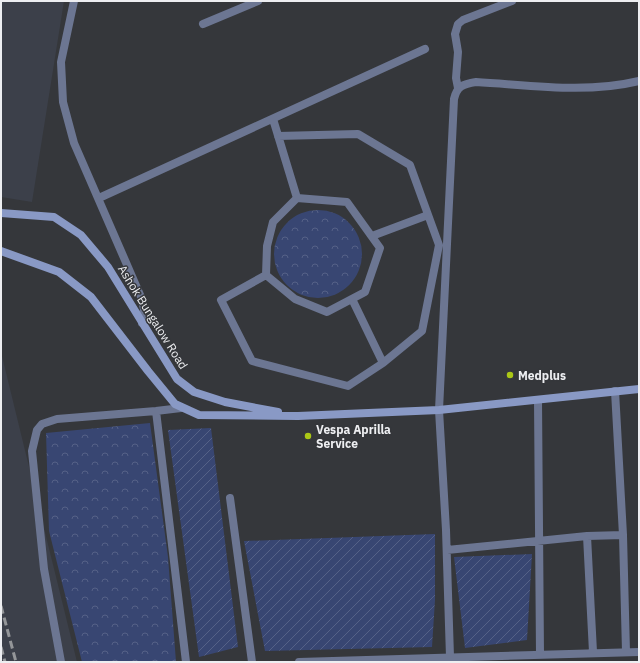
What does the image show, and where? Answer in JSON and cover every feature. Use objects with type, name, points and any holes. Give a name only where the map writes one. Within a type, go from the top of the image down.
[{"type":"street","points":[[74,1],[61,62],[63,102],[74,143],[142,298],[144,309],[142,323]]},
{"type":"street","points":[[203,24],[258,1]]},
{"type":"street","points":[[450,658],[447,550],[440,410],[454,99],[458,88],[456,78],[458,52],[455,34],[458,24],[463,20],[512,1]]},
{"type":"street","points":[[99,198],[425,49]]},
{"type":"street","points":[[458,88],[466,84],[476,82],[576,88],[615,87],[639,81]]},
{"type":"street","points":[[273,119],[297,198]]},
{"type":"street","points":[[266,276],[221,300],[252,360],[348,386],[383,363],[422,331],[439,245],[410,165],[358,134],[278,136]]},
{"type":"street","points":[[297,198],[347,202],[380,248],[365,292],[327,312],[295,299],[266,276],[268,246],[273,222],[297,198]]},
{"type":"street","name":"Ashok Bungalow Road","points":[[1,213],[54,217],[81,235],[108,267],[177,379],[194,392],[225,402],[298,416]]},
{"type":"street","points":[[372,236],[428,215]]},
{"type":"street","name":"Ashok Bungalow Road","points":[[1,251],[59,272],[91,298],[176,404],[181,408],[199,415],[298,416],[440,410],[639,389]]},
{"type":"street","points":[[352,299],[383,363]]},
{"type":"street","points":[[616,391],[623,535],[626,652]]},
{"type":"street","points":[[538,400],[540,654]]},
{"type":"street","points":[[61,662],[44,569],[32,452],[33,439],[42,424],[56,419],[156,412],[181,408]]},
{"type":"street","points":[[156,412],[186,662]]},
{"type":"street","points":[[230,498],[252,662]]},
{"type":"street","points":[[447,550],[587,536],[623,535]]},
{"type":"street","points":[[587,536],[593,652]]},
{"type":"street","points":[[298,662],[593,652],[639,652]]},
{"type":"shaded area","points":[[1,1],[64,1],[32,202],[1,197]]},
{"type":"shaded area","points":[[1,352],[41,516],[77,662],[1,662]]},
{"type":"green space","points":[[318,210],[335,214],[349,223],[358,237],[362,254],[358,271],[349,285],[335,294],[318,298],[301,294],[287,285],[278,271],[274,254],[278,237],[287,223],[301,214]]},
{"type":"green space","points":[[150,423],[168,557],[176,662],[82,662],[49,531],[46,433]]},
{"type":"green space","points":[[211,428],[238,647],[199,657],[168,430]]},
{"type":"green space","points":[[435,534],[435,600],[432,647],[265,651],[244,541]]},
{"type":"green space","points":[[532,554],[527,640],[465,648],[454,557]]},
{"type":"railway","points":[[1,606],[16,662]]},
{"type":"railway","points":[[1,647],[5,662]]},
{"type":"place","name":"Medplus","points":[[510,375]]},
{"type":"place","name":"Vespa Aprilla Service","points":[[308,436]]}]
